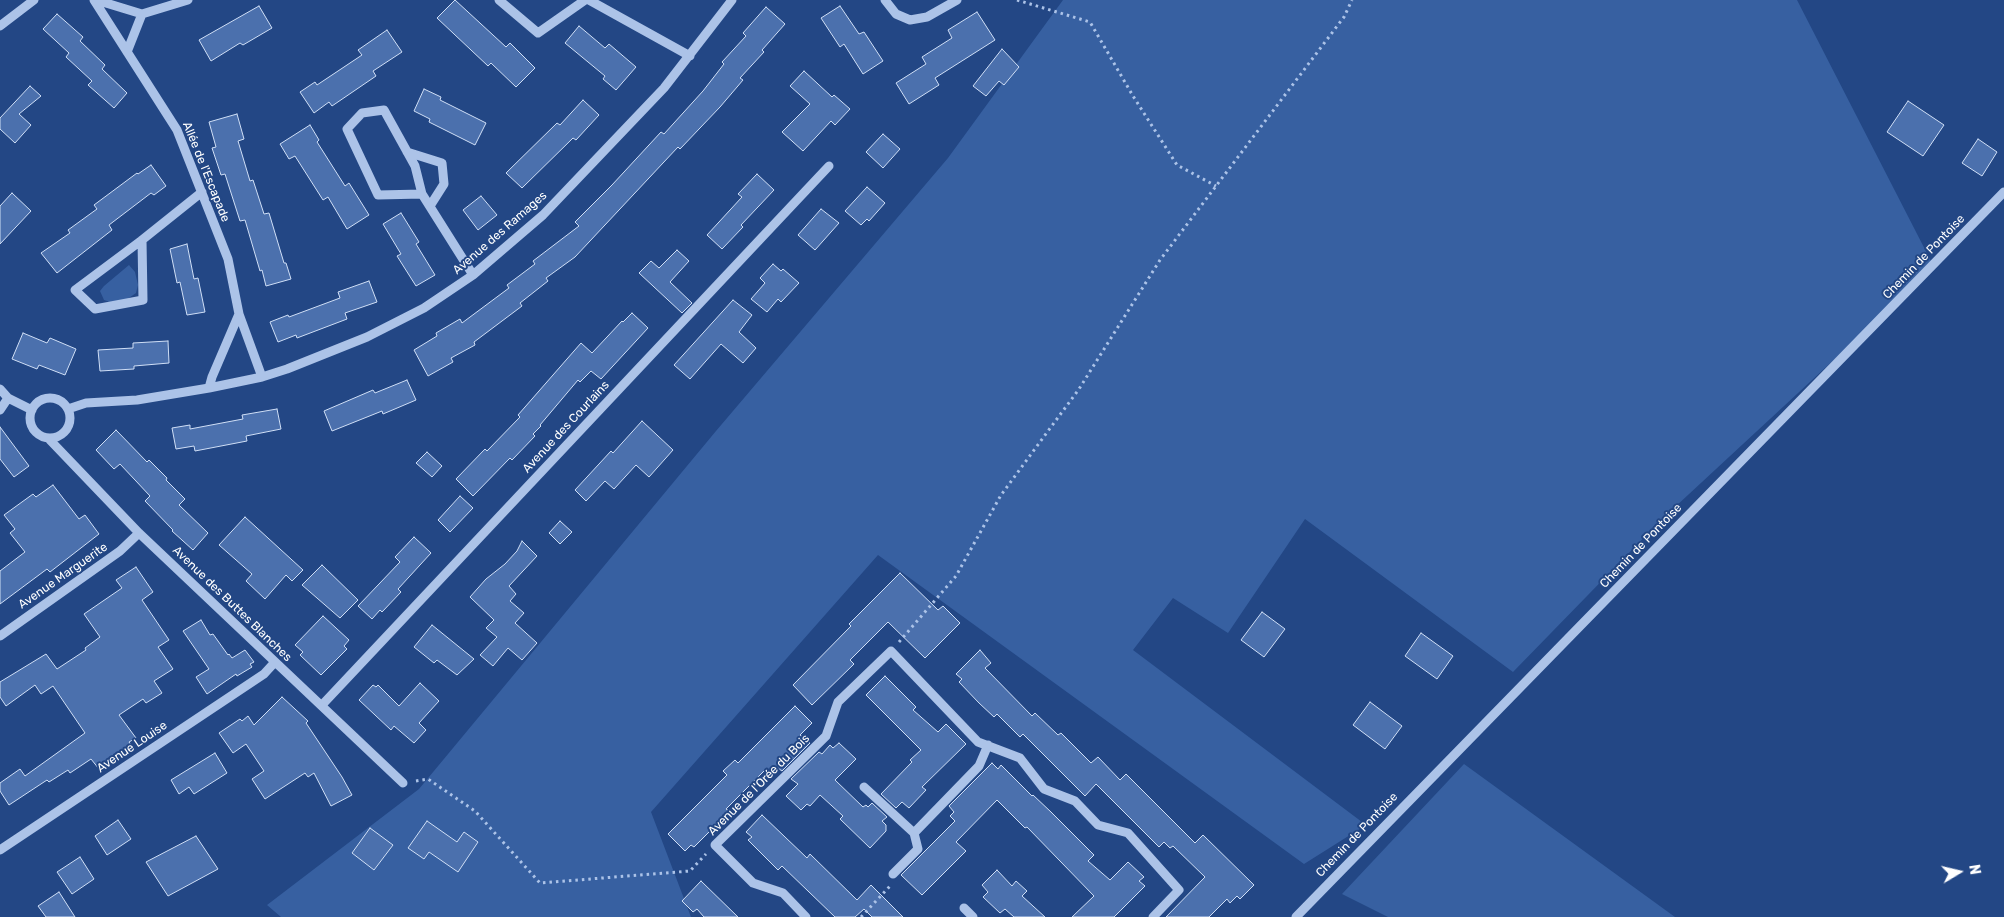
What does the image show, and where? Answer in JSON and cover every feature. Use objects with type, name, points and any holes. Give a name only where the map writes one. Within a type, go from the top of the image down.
[{"type":"street","points":[[0,26],[34,0]]},
{"type":"street","points":[[95,0],[142,14],[188,0]]},
{"type":"street","name":"Allée de l'Escapade","points":[[95,0],[126,52],[177,130],[228,259],[239,314],[262,377]]},
{"type":"street","points":[[499,0],[538,34],[585,0]]},
{"type":"street","points":[[589,0],[690,56]]},
{"type":"street","name":"Avenue des Ramages","points":[[68,409],[86,402],[137,400],[262,377],[288,369],[366,337],[424,308],[473,275],[543,215],[664,88],[732,0]]},
{"type":"street","points":[[885,0],[896,14],[910,20],[927,16],[957,0]]},
{"type":"street","points":[[126,52],[142,14]]},
{"type":"street","points":[[422,194],[378,195],[347,129],[362,112],[384,110],[415,166],[422,194],[473,275]]},
{"type":"street","points":[[407,152],[442,163],[444,184],[430,206]]},
{"type":"street","name":"Avenue des Courlains","points":[[322,705],[830,166]]},
{"type":"street","points":[[142,240],[143,300],[95,309],[75,290],[202,192]]},
{"type":"street","name":"Chemin de Pontoise","points":[[1296,917],[2004,192]]},
{"type":"street","points":[[209,388],[239,314]]},
{"type":"street","points":[[0,389],[8,398],[32,410]]},
{"type":"street","points":[[0,410],[8,398]]},
{"type":"street","points":[[46,398],[59,400],[68,409],[70,415],[68,427],[60,436],[42,437],[32,428],[30,422],[32,410],[35,405],[46,398]]},
{"type":"street","name":"Avenue des Buttes Blanches","points":[[48,438],[139,533],[403,784]]},
{"type":"street","name":"Avenue Marguerite","points":[[0,636],[120,550],[139,533]]},
{"type":"street","points":[[891,651],[978,742],[1020,758],[1044,789],[1075,801],[1098,824],[1128,834],[1179,890],[1153,917]]},
{"type":"street","name":"Avenue de l'Orée du Bois","points":[[806,917],[783,892],[753,883],[715,845],[826,736],[838,702],[891,651]]},
{"type":"street","name":"Avenue Louise","points":[[0,850],[264,674],[274,662]]},
{"type":"street","points":[[914,833],[979,766],[988,745]]},
{"type":"street","points":[[864,787],[914,833],[918,849],[893,874]]},
{"type":"street","points":[[964,908],[973,917]]},
{"type":"path","points":[[1017,0],[1090,22],[1133,96],[1177,165],[1216,186]]},
{"type":"path","points":[[891,651],[956,576],[1001,495],[1079,389],[1160,260],[1344,17],[1352,0]]},
{"type":"path","points":[[403,784],[428,779],[476,811],[540,884],[690,871],[715,845]]},
{"type":"path","points":[[861,917],[896,881],[893,874]]},
{"type":"shaded area","points":[[1063,0],[1797,0],[1934,267],[1661,520],[1513,672],[1305,519],[1228,633],[1173,598],[1133,650],[1366,825],[1304,864],[878,555],[651,812],[691,917],[281,917],[267,905],[419,789],[716,431],[948,158]]},
{"type":"shaded area","points":[[129,265],[135,272],[138,285],[136,293],[126,300],[110,302],[104,300],[100,291]]},
{"type":"shaded area","points":[[1464,764],[1675,917],[1388,917],[1342,894]]},
{"type":"building","points":[[455,0],[506,47],[510,43],[535,68],[516,87],[491,63],[488,66],[437,18]]},
{"type":"building","points":[[259,6],[272,28],[243,45],[240,43],[211,61],[199,40]]},
{"type":"building","points":[[840,6],[859,34],[864,32],[883,61],[863,74],[844,44],[840,47],[821,18]]},
{"type":"building","points":[[766,7],[785,24],[762,50],[764,52],[740,78],[743,80],[720,107],[680,149],[678,147],[575,257],[546,278],[548,281],[520,303],[522,306],[474,342],[475,345],[451,358],[453,362],[428,376],[414,350],[437,336],[436,333],[460,319],[462,323],[509,288],[507,285],[535,264],[533,261],[579,226],[575,222],[661,132],[664,134],[703,91],[724,64],[722,62],[746,36],[743,33]]},
{"type":"building","points":[[977,12],[995,40],[935,78],[939,85],[909,104],[896,83],[926,64],[922,57],[952,38],[948,30]]},
{"type":"building","points":[[57,14],[83,37],[80,41],[105,65],[102,69],[127,93],[114,108],[88,85],[92,81],[66,57],[69,53],[43,29]]},
{"type":"building","points":[[579,26],[605,48],[609,44],[636,67],[616,90],[603,79],[605,76],[565,43]]},
{"type":"building","points":[[387,30],[402,52],[373,71],[376,76],[332,106],[329,102],[314,113],[300,92],[315,82],[317,85],[362,55],[358,50]]},
{"type":"building","points":[[1002,49],[1019,67],[1004,85],[999,81],[986,96],[973,86]]},
{"type":"building","points":[[804,71],[832,97],[834,95],[850,109],[835,125],[831,121],[803,151],[782,132],[810,104],[790,86]]},
{"type":"building","points":[[30,86],[41,96],[19,114],[31,125],[15,143],[0,129],[0,118]]},
{"type":"building","points":[[424,89],[441,97],[440,100],[486,123],[475,145],[429,122],[430,119],[414,111]]},
{"type":"building","points":[[583,100],[599,115],[576,140],[573,138],[522,188],[506,173],[557,123],[560,125]]},
{"type":"building","points":[[1908,101],[1944,125],[1923,156],[1887,132]]},
{"type":"building","points":[[237,114],[244,139],[238,141],[250,181],[253,180],[264,214],[269,213],[284,263],[286,263],[291,279],[266,286],[245,220],[240,221],[225,174],[221,175],[212,148],[216,147],[209,122]]},
{"type":"building","points":[[310,125],[319,140],[317,142],[345,186],[349,183],[369,215],[347,229],[328,197],[323,200],[295,156],[289,159],[280,144]]},
{"type":"building","points":[[883,134],[900,149],[883,168],[866,152]]},
{"type":"building","points":[[1978,139],[1997,152],[1982,176],[1962,163]]},
{"type":"building","points":[[151,165],[166,186],[154,195],[151,193],[109,225],[112,230],[57,273],[41,253],[70,233],[68,230],[97,209],[94,205]]},
{"type":"building","points":[[757,174],[774,190],[741,225],[743,227],[722,249],[707,235],[742,197],[738,194]]},
{"type":"building","points":[[867,187],[885,203],[869,221],[867,219],[861,225],[845,211]]},
{"type":"building","points":[[12,193],[31,211],[0,244],[0,206]]},
{"type":"building","points":[[481,196],[497,215],[478,230],[463,210]]},
{"type":"building","points":[[821,209],[839,223],[815,250],[798,235]]},
{"type":"building","points":[[401,213],[419,242],[416,244],[435,275],[416,286],[397,256],[401,254],[383,224]]},
{"type":"building","points":[[187,244],[194,279],[198,278],[205,312],[187,315],[180,282],[177,283],[170,249]]},
{"type":"building","points":[[677,250],[689,261],[670,282],[692,303],[682,313],[639,273],[651,261],[659,268]]},
{"type":"building","points":[[773,264],[781,271],[783,269],[799,283],[781,302],[778,299],[767,312],[751,299],[765,283],[760,278]]},
{"type":"building","points":[[369,281],[377,302],[345,313],[347,319],[297,338],[296,335],[278,342],[270,322],[340,298],[338,292]]},
{"type":"building","points":[[733,300],[752,315],[739,332],[756,348],[743,363],[721,344],[690,379],[674,365]]},
{"type":"building","points":[[632,313],[648,328],[601,379],[591,371],[580,382],[578,380],[533,434],[535,436],[512,460],[510,458],[473,496],[456,479],[520,417],[518,415],[581,343],[592,353]]},
{"type":"building","points":[[23,333],[47,343],[50,338],[76,349],[65,375],[39,365],[37,369],[12,359]]},
{"type":"building","points":[[168,341],[169,363],[134,366],[134,369],[100,371],[98,350],[133,348],[133,343]]},
{"type":"building","points":[[407,380],[416,400],[383,414],[382,411],[332,431],[324,411],[373,390],[375,393]]},
{"type":"building","points":[[277,409],[281,429],[246,436],[247,441],[195,451],[194,446],[176,449],[172,428],[190,425],[190,429],[243,419],[242,415]]},
{"type":"building","points":[[642,421],[673,450],[649,477],[636,465],[614,489],[605,481],[586,501],[575,490]]},
{"type":"building","points":[[0,427],[29,466],[14,477],[0,459]]},
{"type":"building","points":[[116,430],[147,462],[149,460],[167,478],[166,480],[185,499],[179,505],[208,533],[193,550],[172,531],[145,501],[150,496],[120,464],[114,469],[96,450]]},
{"type":"building","points":[[427,452],[442,466],[432,477],[416,463]]},
{"type":"building","points":[[53,485],[79,519],[85,515],[99,534],[50,572],[47,569],[0,604],[0,571],[25,552],[10,533],[15,529],[4,515],[33,494],[36,497]]},
{"type":"building","points":[[460,496],[473,508],[450,532],[438,520]]},
{"type":"building","points":[[245,517],[303,570],[292,581],[286,575],[265,599],[246,581],[252,574],[219,545]]},
{"type":"building","points":[[560,521],[572,532],[560,544],[549,533]]},
{"type":"building","points":[[414,537],[431,553],[398,589],[401,592],[382,612],[380,610],[372,619],[358,606],[400,562],[395,557]]},
{"type":"building","points":[[522,541],[537,556],[509,586],[516,594],[510,601],[524,613],[515,623],[537,643],[522,660],[508,648],[493,666],[480,655],[497,637],[486,628],[494,620],[470,597],[486,579],[505,564],[517,551]]},
{"type":"building","points":[[322,565],[358,600],[340,618],[302,585]]},
{"type":"building","points":[[136,567],[153,592],[142,600],[169,640],[158,647],[173,669],[154,681],[162,693],[146,703],[143,699],[119,715],[136,738],[129,742],[133,748],[99,769],[91,759],[70,773],[68,770],[49,782],[47,780],[9,805],[0,791],[0,783],[20,769],[25,776],[85,733],[53,686],[41,694],[35,685],[6,706],[0,697],[0,682],[46,654],[57,669],[86,650],[85,648],[100,637],[84,614],[122,588],[116,580]]},
{"type":"building","points":[[900,573],[938,610],[943,606],[960,623],[925,658],[888,622],[850,660],[854,664],[812,705],[793,685],[851,626],[849,624]]},
{"type":"building","points":[[1262,612],[1285,629],[1264,657],[1241,640]]},
{"type":"building","points":[[323,616],[349,640],[344,646],[347,649],[321,675],[300,655],[303,652],[295,645]]},
{"type":"building","points":[[201,620],[210,635],[213,634],[228,655],[232,658],[245,650],[254,662],[250,664],[252,667],[237,676],[236,674],[207,694],[196,677],[209,669],[183,631]]},
{"type":"building","points":[[432,625],[474,659],[457,675],[437,660],[434,663],[414,647]]},
{"type":"building","points":[[1421,633],[1453,656],[1437,679],[1405,656]]},
{"type":"building","points":[[980,650],[991,663],[985,668],[1032,716],[1035,713],[1058,735],[1061,733],[1091,763],[1098,757],[1120,780],[1126,774],[1195,843],[1203,835],[1254,885],[1240,899],[1237,896],[1230,903],[1227,899],[1209,917],[1166,917],[1205,877],[1173,846],[1170,848],[1164,842],[1159,847],[1096,784],[1085,796],[1023,734],[1020,737],[997,714],[994,717],[979,703],[959,682],[962,679],[956,674]]},
{"type":"building","points":[[885,676],[916,707],[913,710],[938,732],[946,724],[966,744],[922,787],[926,790],[909,808],[902,802],[896,808],[881,794],[921,750],[866,695]]},
{"type":"building","points":[[420,683],[439,701],[419,723],[426,730],[414,743],[394,726],[391,730],[359,700],[373,685],[376,687],[378,685],[399,706]]},
{"type":"building","points":[[282,697],[308,721],[306,723],[352,795],[331,806],[314,773],[308,777],[305,773],[265,799],[252,779],[264,771],[246,744],[233,753],[219,733],[248,716],[254,725]]},
{"type":"building","points":[[1370,702],[1402,726],[1385,749],[1353,725]]},
{"type":"building","points":[[795,706],[812,723],[800,735],[810,743],[782,771],[775,766],[768,773],[765,770],[726,809],[729,811],[721,820],[694,847],[691,845],[685,851],[668,834],[727,775],[723,771],[735,760],[738,763]]},
{"type":"building","points":[[839,743],[856,759],[835,780],[863,807],[866,805],[868,807],[872,803],[887,817],[882,821],[886,825],[886,831],[870,848],[840,819],[843,816],[820,795],[810,806],[807,804],[801,810],[786,796],[798,784],[791,779],[819,752],[822,754],[830,745],[833,748]]},
{"type":"building","points":[[215,753],[227,773],[194,794],[189,787],[179,794],[171,780]]},
{"type":"building","points":[[992,763],[998,769],[1001,765],[1051,812],[1094,855],[1088,861],[1110,880],[1128,862],[1144,877],[1139,881],[1145,886],[1114,917],[1072,917],[1094,896],[1027,827],[1025,828],[997,800],[956,842],[966,851],[922,895],[901,875],[955,821],[950,816],[954,812],[949,806]]},
{"type":"building","points":[[762,815],[807,858],[810,854],[857,900],[871,885],[903,917],[872,917],[864,909],[855,917],[835,917],[782,866],[778,870],[748,840],[752,837],[746,832]]},
{"type":"building","points":[[118,820],[131,839],[107,855],[95,836]]},
{"type":"building","points":[[427,821],[457,842],[464,832],[478,842],[458,872],[429,852],[424,859],[408,848]]},
{"type":"building","points":[[370,828],[393,845],[374,870],[352,853]]},
{"type":"building","points":[[196,836],[218,869],[168,896],[146,862]]},
{"type":"building","points":[[80,857],[94,879],[72,894],[57,872]]},
{"type":"building","points":[[997,870],[1012,886],[1016,881],[1027,891],[1022,896],[1045,917],[1014,917],[1005,909],[1000,913],[983,897],[988,892],[982,885]]},
{"type":"building","points":[[701,881],[738,917],[704,917],[697,909],[693,912],[682,901]]},
{"type":"building","points":[[59,892],[75,917],[46,917],[38,906]]}]
